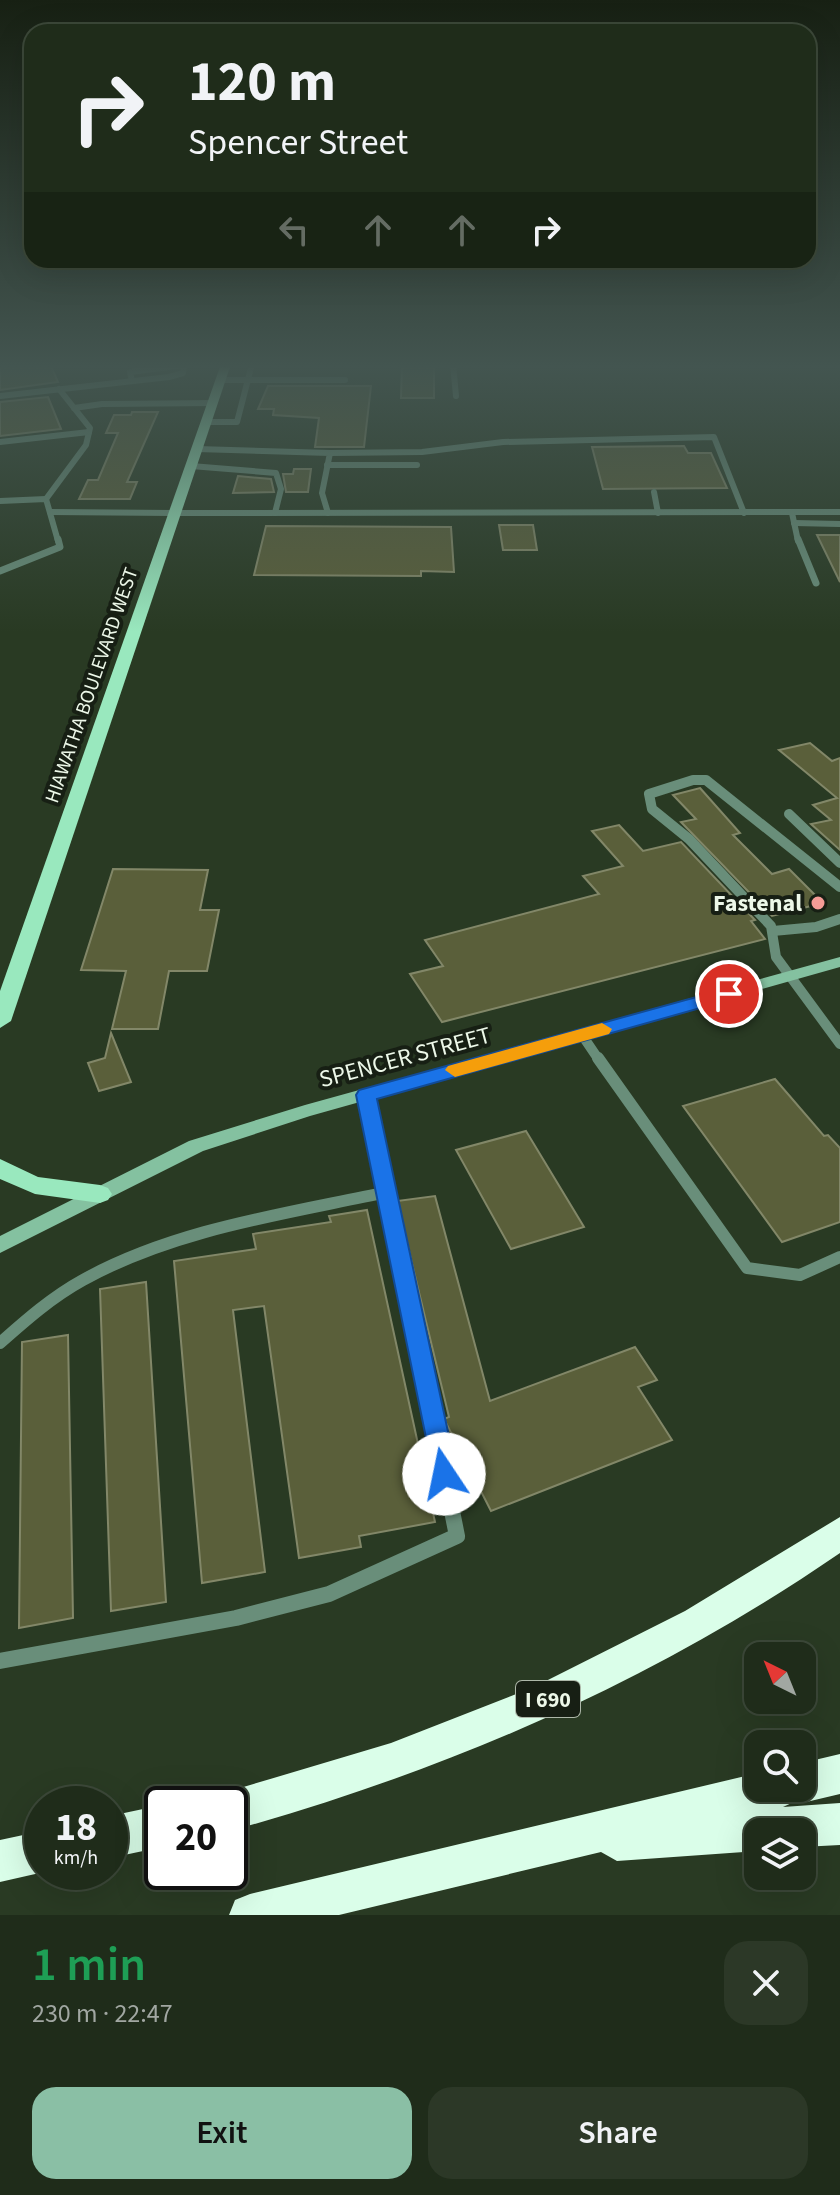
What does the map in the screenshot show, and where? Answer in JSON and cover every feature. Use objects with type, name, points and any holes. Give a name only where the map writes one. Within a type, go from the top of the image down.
[{"type":"highway","name":"I 690","points":[[248,1806],[311,1790],[420,1754],[561,1694],[718,1613],[840,1533]]},
{"type":"highway","points":[[816,1780],[840,1774]]},
{"type":"highway","points":[[250,1915],[744,1797]]},
{"type":"highway","points":[[547,1845],[840,1824]]},
{"type":"highway","points":[[0,1861],[24,1856]]},
{"type":"main road","name":"HIAWATHA BOULEVARD WEST","points":[[0,1021],[195,453]]},
{"type":"main road","name":"SPENCER STREET","points":[[0,1245],[196,1146],[840,962]]},
{"type":"main road","points":[[0,1167],[23,1182],[100,1194]]},
{"type":"street","points":[[174,513],[744,513],[793,518],[840,512]]},
{"type":"lane","points":[[46,499],[80,453]]},
{"type":"lane","points":[[328,513],[322,493],[330,453]]},
{"type":"lane","points":[[720,453],[744,513]]},
{"type":"lane","points":[[327,465],[417,465]]},
{"type":"lane","points":[[191,466],[276,473],[281,489],[275,513]]},
{"type":"lane","points":[[654,492],[658,513]]},
{"type":"lane","points":[[0,501],[46,499]]},
{"type":"lane","points":[[0,571],[60,547],[46,499]]},
{"type":"lane","points":[[50,512],[174,513]]},
{"type":"lane","points":[[816,583],[793,518],[840,524]]},
{"type":"lane","points":[[840,887],[706,780],[693,780],[649,794],[652,809],[689,839],[773,931],[776,957],[840,1044]]},
{"type":"lane","points":[[789,814],[840,863]]},
{"type":"lane","points":[[773,931],[816,927],[840,919]]},
{"type":"lane","points":[[582,1035],[747,1268],[800,1275],[840,1257]]},
{"type":"lane","points":[[0,1661],[236,1618],[329,1594],[457,1536],[366,1095]]},
{"type":"lane","points":[[0,1343],[21,1320],[101,1269],[210,1232],[387,1192]]},
{"type":"building","points":[[109,453],[140,453],[127,482],[137,482],[130,499],[79,499],[88,480],[98,480]]},
{"type":"building","points":[[594,453],[711,453],[727,488],[603,489]]},
{"type":"building","points":[[294,469],[311,469],[308,492],[286,492],[283,474],[293,474]]},
{"type":"building","points":[[238,476],[271,479],[274,492],[233,493]]},
{"type":"building","points":[[499,525],[533,525],[537,550],[503,550]]},
{"type":"building","points":[[266,526],[451,527],[454,572],[421,571],[421,576],[254,575]]},
{"type":"building","points":[[817,535],[840,535],[840,582]]},
{"type":"building","points":[[810,743],[832,761],[840,758],[840,850],[811,824],[831,820],[813,805],[837,798],[779,750]]},
{"type":"building","points":[[700,788],[740,833],[733,835],[772,874],[789,869],[823,903],[772,916],[681,822],[696,819],[673,795]]},
{"type":"building","points":[[619,825],[643,851],[681,842],[755,920],[751,921],[765,939],[442,1022],[410,974],[443,966],[425,940],[599,894],[583,876],[623,866],[592,831]]},
{"type":"building","points":[[113,869],[208,870],[200,910],[219,910],[207,971],[169,971],[158,1029],[112,1029],[126,971],[81,970]]},
{"type":"building","points":[[111,1033],[131,1082],[99,1091],[88,1063],[105,1058]]},
{"type":"building","points":[[775,1079],[824,1136],[828,1135],[840,1148],[840,1222],[782,1242],[683,1106]]},
{"type":"building","points":[[526,1131],[584,1227],[511,1249],[456,1150]]},
{"type":"building","points":[[435,1196],[490,1401],[635,1347],[657,1380],[638,1387],[672,1440],[491,1511],[444,1419],[449,1417],[397,1201]]},
{"type":"building","points":[[367,1210],[435,1522],[359,1536],[361,1547],[299,1558],[264,1306],[233,1310],[265,1572],[202,1583],[174,1261],[256,1249],[253,1234],[331,1222],[329,1216]]},
{"type":"building","points":[[146,1282],[166,1602],[111,1611],[100,1289]]},
{"type":"building","points":[[68,1335],[73,1618],[19,1628],[22,1342]]},
{"type":"slow traffic","points":[[455,1070],[602,1029]]},
{"type":"place","name":"Fastenal","points":[[818,903]]},
{"type":"route","points":[[444,1474],[366,1095],[729,994]]}]
